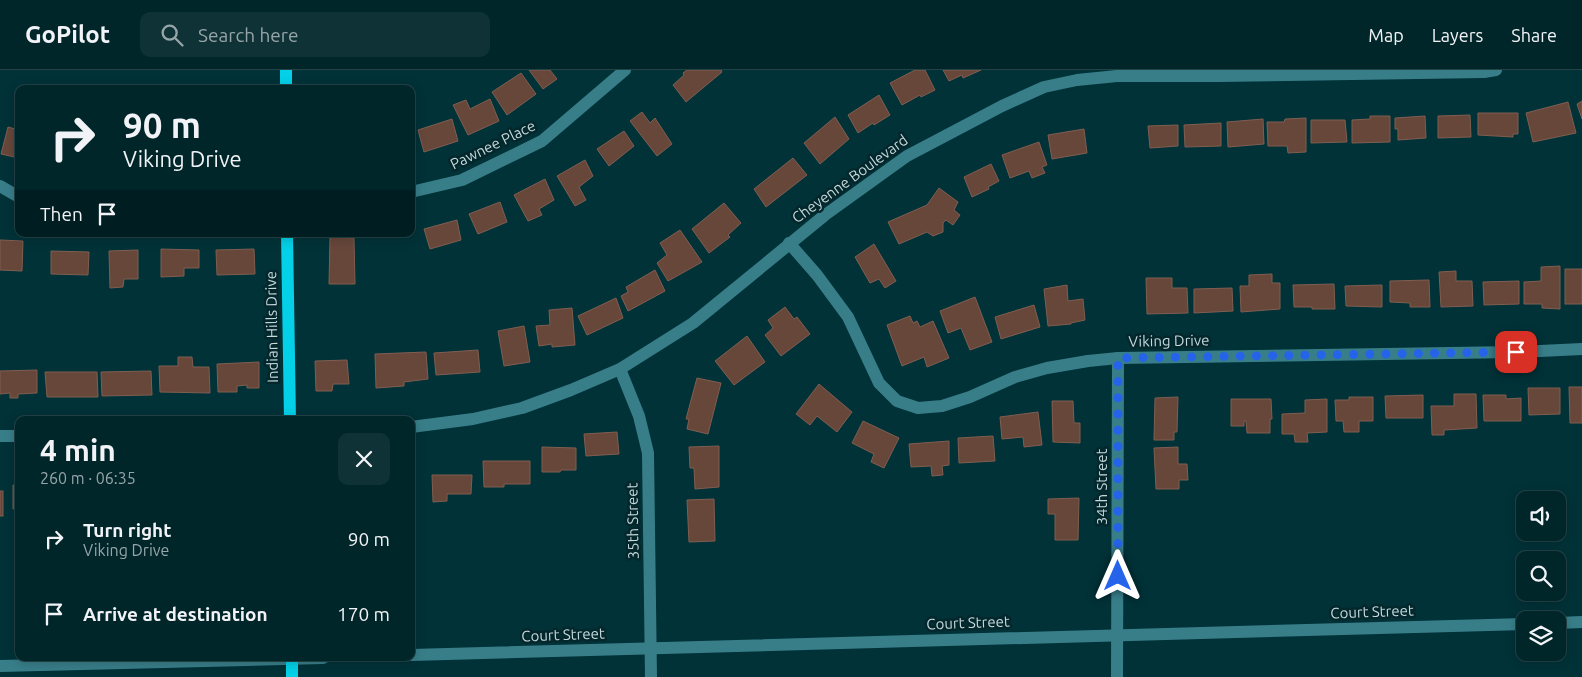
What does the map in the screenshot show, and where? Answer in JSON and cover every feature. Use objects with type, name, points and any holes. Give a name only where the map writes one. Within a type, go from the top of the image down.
[{"type":"main road","points":[[286,70],[286,85]]},
{"type":"main road","name":"Indian Hills Drive","points":[[286,237],[290,416]]},
{"type":"main road","points":[[292,661],[292,677]]},
{"type":"street","name":"Pawnee Place","points":[[415,191],[462,180],[542,141],[625,70]]},
{"type":"street","name":"Cheyenne Boulevard","points":[[415,426],[473,419],[522,408],[620,369],[693,322],[789,243],[906,156],[1002,106],[1044,87],[1117,73],[1218,76],[1484,72],[1496,70]]},
{"type":"street","points":[[0,186],[15,195]]},
{"type":"street","name":"Viking Drive","points":[[789,243],[817,275],[848,317],[879,383],[897,400],[918,408],[942,406],[970,397],[1015,377],[1047,368],[1118,358],[1506,352],[1582,349]]},
{"type":"street","name":"34th Street","points":[[1118,358],[1118,677]]},
{"type":"street","name":"35th Street","points":[[620,369],[639,416],[648,452],[651,677]]},
{"type":"street","points":[[0,436],[15,436]]},
{"type":"street","points":[[1566,623],[1582,622]]},
{"type":"street","name":"Court Street","points":[[415,655],[1516,624]]},
{"type":"street","points":[[0,666],[182,661]]},
{"type":"building","points":[[529,70],[550,70],[557,79],[543,89]]},
{"type":"building","points":[[687,70],[721,70],[722,72],[686,102],[673,85]]},
{"type":"building","points":[[915,70],[925,70],[935,90],[921,97],[920,95],[902,105],[890,83]]},
{"type":"building","points":[[943,70],[981,70],[963,78],[962,75],[949,81]]},
{"type":"building","points":[[521,73],[536,94],[507,115],[492,92]]},
{"type":"building","points":[[879,95],[890,115],[858,133],[848,115]]},
{"type":"building","points":[[490,99],[499,121],[468,135],[453,105],[466,100],[470,109]]},
{"type":"building","points":[[1582,101],[1582,119],[1577,104]]},
{"type":"building","points":[[1568,102],[1576,133],[1533,142],[1526,113]]},
{"type":"building","points":[[642,112],[650,123],[655,118],[672,144],[657,156],[630,121]]},
{"type":"building","points":[[1478,113],[1518,113],[1518,134],[1513,134],[1513,137],[1478,135]]},
{"type":"building","points":[[1470,115],[1471,137],[1438,138],[1438,116]]},
{"type":"building","points":[[1370,116],[1390,116],[1390,142],[1352,143],[1352,120],[1370,119]]},
{"type":"building","points":[[1425,116],[1426,138],[1398,140],[1395,118]]},
{"type":"building","points":[[835,117],[849,139],[820,164],[804,143]]},
{"type":"building","points":[[1306,118],[1306,152],[1288,153],[1287,146],[1268,146],[1267,122],[1284,122],[1285,119]]},
{"type":"building","points":[[452,119],[458,141],[424,152],[418,130]]},
{"type":"building","points":[[1263,119],[1264,144],[1228,147],[1227,122]]},
{"type":"building","points":[[1311,120],[1345,120],[1347,142],[1311,143]]},
{"type":"building","points":[[1221,123],[1221,146],[1185,147],[1184,125]]},
{"type":"building","points":[[1178,125],[1178,146],[1150,148],[1148,126]]},
{"type":"building","points":[[8,127],[15,129],[15,157],[1,154]]},
{"type":"building","points":[[1084,129],[1087,153],[1052,159],[1048,135]]},
{"type":"building","points":[[624,131],[634,146],[609,166],[597,149]]},
{"type":"building","points":[[1039,142],[1047,165],[1042,167],[1045,173],[1032,178],[1029,171],[1010,178],[1002,155]]},
{"type":"building","points":[[793,158],[807,175],[766,207],[754,189]]},
{"type":"building","points":[[585,160],[593,176],[579,187],[586,200],[575,206],[557,176]]},
{"type":"building","points":[[991,164],[999,181],[988,187],[989,189],[972,197],[964,177]]},
{"type":"building","points":[[545,179],[554,200],[539,209],[542,215],[528,221],[514,195]]},
{"type":"building","points":[[939,188],[958,202],[954,210],[960,215],[953,225],[946,220],[943,223],[943,232],[933,236],[927,232],[899,244],[888,222],[927,205]]},
{"type":"building","points":[[500,202],[507,222],[478,234],[469,214]]},
{"type":"building","points":[[724,203],[741,223],[728,235],[730,237],[709,253],[692,229]]},
{"type":"building","points":[[457,220],[461,240],[430,249],[424,229]]},
{"type":"building","points":[[680,230],[702,262],[668,281],[657,263],[667,255],[660,243]]},
{"type":"building","points":[[330,237],[354,238],[355,284],[329,284]]},
{"type":"building","points":[[0,240],[23,241],[22,271],[0,270]]},
{"type":"building","points":[[874,244],[896,281],[885,288],[879,279],[870,283],[855,257]]},
{"type":"building","points":[[161,249],[199,250],[199,268],[184,268],[184,276],[161,277]]},
{"type":"building","points":[[254,249],[255,274],[217,275],[216,250]]},
{"type":"building","points":[[138,250],[138,279],[124,279],[123,287],[110,288],[109,251]]},
{"type":"building","points":[[51,251],[89,252],[88,275],[51,274]]},
{"type":"building","points":[[1560,266],[1560,309],[1542,308],[1542,304],[1524,304],[1524,282],[1541,281],[1541,267]]},
{"type":"building","points":[[1565,269],[1582,269],[1582,304],[1565,304]]},
{"type":"building","points":[[655,270],[665,291],[628,311],[621,296],[628,292],[626,287]]},
{"type":"building","points":[[1456,271],[1456,281],[1472,281],[1473,306],[1441,307],[1439,272]]},
{"type":"building","points":[[1272,274],[1272,283],[1280,283],[1280,309],[1241,312],[1240,286],[1249,286],[1249,275]]},
{"type":"building","points":[[1146,278],[1172,278],[1172,288],[1187,288],[1188,313],[1147,314]]},
{"type":"building","points":[[1429,280],[1430,307],[1410,307],[1410,303],[1390,302],[1390,281]]},
{"type":"building","points":[[1519,281],[1519,304],[1484,305],[1483,282]]},
{"type":"building","points":[[1334,284],[1335,309],[1294,307],[1293,285]]},
{"type":"building","points":[[1067,285],[1068,301],[1083,299],[1085,320],[1071,324],[1048,326],[1044,289]]},
{"type":"building","points":[[1382,285],[1382,307],[1346,306],[1345,286]]},
{"type":"building","points":[[1232,288],[1233,311],[1194,313],[1194,289]]},
{"type":"building","points":[[975,297],[992,342],[970,350],[961,328],[948,333],[940,311]]},
{"type":"building","points":[[616,298],[623,318],[587,335],[578,316]]},
{"type":"building","points":[[1034,305],[1040,327],[1001,339],[995,317]]},
{"type":"building","points":[[785,307],[794,319],[797,317],[810,334],[781,356],[765,335],[773,328],[768,320]]},
{"type":"building","points":[[572,308],[575,345],[552,347],[552,344],[539,346],[536,326],[550,325],[549,310]]},
{"type":"building","points":[[910,316],[913,323],[917,321],[920,327],[933,321],[949,358],[927,367],[924,357],[902,366],[887,325]]},
{"type":"building","points":[[524,326],[530,362],[504,366],[498,331]]},
{"type":"building","points":[[747,336],[765,362],[734,385],[715,361]]},
{"type":"building","points":[[478,350],[480,372],[436,375],[434,353]]},
{"type":"building","points":[[426,352],[428,379],[404,382],[404,386],[376,388],[375,354]]},
{"type":"building","points":[[178,357],[192,357],[193,367],[209,367],[210,393],[160,392],[159,366],[178,366]]},
{"type":"building","points":[[347,360],[349,384],[333,384],[332,391],[316,391],[315,361]]},
{"type":"building","points":[[259,362],[259,388],[247,388],[247,385],[237,386],[237,392],[218,392],[217,364]]},
{"type":"building","points":[[37,370],[37,393],[18,394],[18,398],[10,398],[10,393],[0,394],[0,371]]},
{"type":"building","points":[[151,371],[152,395],[102,396],[101,372]]},
{"type":"building","points":[[45,372],[97,372],[98,397],[47,397]]},
{"type":"building","points":[[697,378],[721,383],[708,434],[687,429],[689,419],[686,419]]},
{"type":"building","points":[[819,384],[852,412],[837,432],[817,416],[810,425],[796,414]]},
{"type":"building","points":[[1569,387],[1582,387],[1582,423],[1570,423]]},
{"type":"building","points":[[1528,388],[1560,388],[1560,414],[1529,415]]},
{"type":"building","points":[[1454,394],[1476,394],[1477,428],[1444,430],[1444,435],[1432,435],[1431,406],[1454,406]]},
{"type":"building","points":[[1423,395],[1423,418],[1386,418],[1385,396]]},
{"type":"building","points":[[1483,395],[1506,395],[1506,399],[1521,398],[1521,421],[1484,421]]},
{"type":"building","points":[[1178,397],[1177,432],[1174,432],[1174,440],[1154,440],[1155,398]]},
{"type":"building","points":[[1349,397],[1373,397],[1373,421],[1359,421],[1359,432],[1344,432],[1343,421],[1336,421],[1335,400],[1349,400]]},
{"type":"building","points":[[1231,399],[1271,399],[1272,419],[1270,419],[1270,433],[1247,433],[1246,421],[1244,421],[1244,426],[1231,426]]},
{"type":"building","points":[[1327,399],[1327,432],[1307,433],[1308,442],[1295,442],[1294,434],[1282,434],[1282,414],[1305,413],[1305,400]]},
{"type":"building","points":[[1052,401],[1073,401],[1074,423],[1080,423],[1080,443],[1053,442]]},
{"type":"building","points":[[1038,412],[1042,445],[1024,447],[1023,437],[1002,439],[1000,417]]},
{"type":"building","points":[[863,421],[899,438],[884,468],[871,462],[874,454],[852,443]]},
{"type":"building","points":[[617,432],[619,454],[586,456],[584,434]]},
{"type":"building","points":[[993,436],[995,461],[959,463],[958,438]]},
{"type":"building","points":[[949,441],[949,465],[942,466],[943,475],[932,476],[931,466],[911,467],[909,444]]},
{"type":"building","points":[[719,446],[719,487],[695,489],[694,468],[690,468],[689,447]]},
{"type":"building","points":[[542,447],[576,448],[576,470],[542,472]]},
{"type":"building","points":[[1178,447],[1178,464],[1187,464],[1188,480],[1179,480],[1179,489],[1156,489],[1154,448]]},
{"type":"building","points":[[483,461],[530,461],[530,484],[504,484],[504,487],[484,487]]},
{"type":"building","points":[[432,475],[472,475],[471,494],[447,494],[447,501],[433,502]]},
{"type":"building","points":[[13,485],[15,485],[15,509],[13,509]]},
{"type":"building","points":[[0,491],[3,491],[3,516],[0,516]]},
{"type":"building","points":[[1079,498],[1078,540],[1055,540],[1055,514],[1048,514],[1048,499]]},
{"type":"building","points":[[714,499],[715,541],[689,542],[687,500]]},
{"type":"route","points":[[1118,576],[1118,358],[1516,352]]}]
